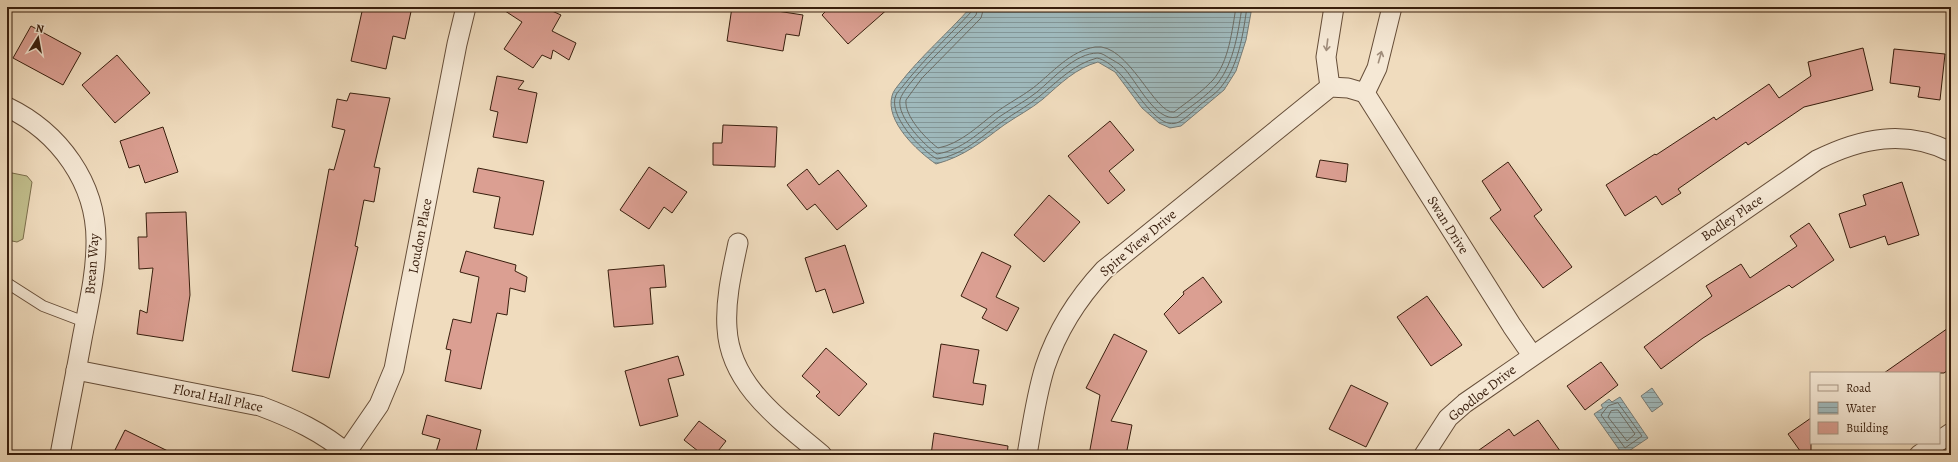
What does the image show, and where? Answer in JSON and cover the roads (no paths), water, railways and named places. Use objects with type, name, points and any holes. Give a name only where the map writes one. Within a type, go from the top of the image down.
[{"type":"street","name":"Loudon Place","points":[[348,454],[379,404],[394,369],[456,44],[466,7]]},
{"type":"street","points":[[1334,7],[1326,57],[1330,87],[1348,88],[1365,93],[1377,68],[1392,7]]},
{"type":"street","name":"Spire View Drive","points":[[1027,455],[1045,367],[1066,322],[1092,283],[1104,270],[1330,87]]},
{"type":"street","name":"Swan Drive","points":[[1365,93],[1512,326],[1532,355]]},
{"type":"street","name":"Brean Way","points":[[7,107],[34,122],[50,135],[62,148],[74,164],[84,184],[94,221],[96,242],[92,287],[60,455]]},
{"type":"street","name":"Bodley Place","points":[[1532,355],[1817,160],[1839,148],[1873,139],[1890,138],[1926,142],[1938,145],[1951,152]]},
{"type":"street","points":[[738,244],[727,309],[727,328],[735,362],[750,388],[760,400],[775,415],[822,455]]},
{"type":"street","name":"Goodloe Drive","points":[[1424,455],[1448,418],[1465,403],[1532,355]]},
{"type":"street","name":"Floral Hall Place","points":[[76,370],[260,406],[316,431],[348,454]]},
{"type":"street","points":[[1940,440],[1951,433]]},
{"type":"street","points":[[1919,455],[1935,444]]},
{"type":"lane","points":[[7,283],[43,306],[85,322]]},
{"type":"water","points":[[971,7],[1252,7],[1246,40],[1236,71],[1224,90],[1181,126],[1170,128],[1159,123],[1142,108],[1115,72],[1098,62],[1075,72],[1038,103],[972,148],[956,157],[936,164],[912,143],[898,125],[893,115],[891,106],[892,96],[895,89],[908,73]]},
{"type":"water","points":[[1652,388],[1663,404],[1652,412],[1641,396]]},
{"type":"water","points":[[1620,397],[1648,438],[1623,455],[1594,414],[1603,408],[1601,405],[1609,399],[1612,402]]}]
